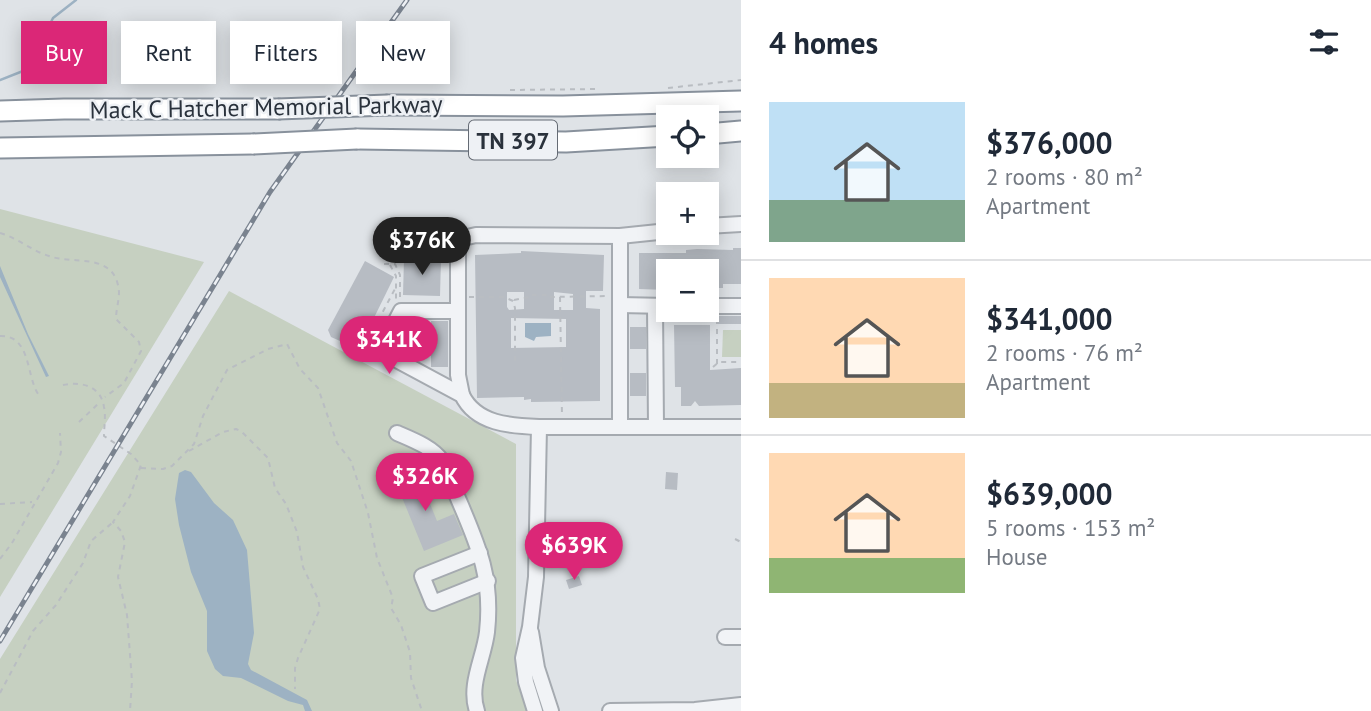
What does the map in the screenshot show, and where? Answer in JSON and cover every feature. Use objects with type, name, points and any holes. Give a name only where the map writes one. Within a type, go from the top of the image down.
[{"type":"highway","name":"Mack C Hatcher Memorial Parkway","points":[[0,111],[388,105],[563,106],[741,101]]},
{"type":"highway","points":[[719,133],[741,131]]},
{"type":"highway","name":"Mack C Hatcher Memorial Parkway","points":[[0,148],[253,144],[357,139],[566,142],[656,137]]},
{"type":"street","points":[[719,229],[741,224]]},
{"type":"street","points":[[656,236],[468,236],[461,240],[458,247],[458,375],[461,395],[469,407],[495,422],[510,426],[741,428]]},
{"type":"street","points":[[620,236],[620,427]]},
{"type":"street","points":[[620,301],[656,305]]},
{"type":"street","points":[[458,304],[401,311],[380,351],[461,395]]},
{"type":"street","points":[[719,306],[741,306]]},
{"type":"street","points":[[656,427],[661,322]]},
{"type":"street","points":[[535,711],[526,682],[523,658],[530,627],[537,565],[539,427]]},
{"type":"street","points":[[397,433],[426,447],[443,462],[480,552],[488,582],[486,635],[473,693],[477,711]]},
{"type":"street","points":[[480,552],[422,576],[433,603],[488,582]]},
{"type":"street","points":[[530,627],[537,668],[551,711]]},
{"type":"street","points":[[725,637],[741,637]]},
{"type":"street","points":[[610,711],[678,711],[741,705]]},
{"type":"path","points":[[660,88],[741,80]]},
{"type":"path","points":[[500,91],[607,89]]},
{"type":"path","points":[[0,233],[45,255],[99,263],[111,273],[118,288],[116,319],[139,342],[141,351],[124,383],[105,397]]},
{"type":"path","points":[[384,264],[395,264],[400,274],[401,304],[386,296]]},
{"type":"path","points":[[389,264],[396,276],[396,301]]},
{"type":"path","points":[[364,347],[396,287]]},
{"type":"path","points":[[513,301],[530,295],[620,301]]},
{"type":"path","points":[[458,304],[504,297],[513,301]]},
{"type":"path","points":[[560,297],[560,391],[564,427]]},
{"type":"path","points":[[513,301],[515,366]]},
{"type":"path","points":[[713,322],[717,364]]},
{"type":"path","points":[[0,336],[8,336],[21,346],[38,394]]},
{"type":"path","points":[[183,456],[194,444],[203,416],[227,370],[268,349],[287,344],[300,369],[318,388],[337,443],[351,461],[368,513],[377,558],[393,598],[391,608],[401,625],[410,652],[411,678],[422,711]]},
{"type":"path","points":[[713,367],[717,364],[741,362]]},
{"type":"path","points":[[0,693],[33,631],[56,605],[83,563],[91,541],[113,522],[130,496],[141,468],[131,454],[104,436],[104,405],[95,391],[89,385],[63,385]]},
{"type":"path","points":[[79,422],[100,402]]},
{"type":"path","points":[[141,468],[163,469],[172,466],[198,444],[236,429],[268,458],[275,488],[286,504],[297,532],[303,567],[320,609],[298,658],[295,689]]},
{"type":"path","points":[[0,558],[12,544],[58,463],[61,452],[60,433]]},
{"type":"path","points":[[0,504],[32,502]]},
{"type":"path","points":[[113,522],[121,531],[125,542],[118,577],[127,615],[132,681],[130,711]]},
{"type":"path","points":[[735,539],[741,542]]},
{"type":"green space","points":[[0,209],[204,262],[0,597]]},
{"type":"green space","points":[[229,291],[516,444],[516,680],[527,711],[0,711],[0,659]]},
{"type":"green space","points":[[723,330],[741,330],[741,357],[722,357]]},
{"type":"water","points":[[0,266],[49,376],[46,377],[0,277]]},
{"type":"water","points":[[525,323],[551,323],[551,336],[536,337],[534,341],[525,337]]},
{"type":"water","points":[[185,470],[191,472],[214,503],[233,520],[247,550],[254,633],[248,664],[251,670],[307,700],[312,711],[305,711],[303,705],[288,701],[241,678],[223,676],[215,669],[207,651],[207,611],[191,572],[175,499],[179,473]]},
{"type":"building","points":[[741,248],[741,284],[723,284],[723,288],[719,288],[719,259],[656,259],[656,290],[639,289],[639,253],[686,253],[686,250],[697,249]]},
{"type":"building","points":[[475,255],[604,255],[603,291],[586,291],[586,308],[600,309],[600,401],[531,402],[531,399],[524,400],[524,397],[477,398]],"holes":[[[507,292],[524,292],[524,309],[509,310]],[[554,292],[573,294],[573,310],[554,310]],[[511,318],[566,319],[566,347],[511,348]]]},
{"type":"building","points":[[404,259],[441,259],[440,296],[403,295]]},
{"type":"building","points":[[365,261],[394,277],[356,348],[331,337],[328,330]]},
{"type":"building","points":[[719,316],[741,316],[741,324],[717,324]]},
{"type":"building","points":[[431,321],[448,321],[448,367],[431,367]]},
{"type":"building","points":[[674,325],[710,325],[710,370],[741,368],[741,405],[699,406],[695,401],[691,406],[681,406],[681,387],[675,387]]},
{"type":"building","points":[[404,326],[411,329],[400,349],[394,346]]},
{"type":"building","points":[[630,327],[646,327],[646,349],[630,349]]},
{"type":"building","points":[[630,373],[646,373],[646,396],[630,396]]},
{"type":"building","points":[[416,469],[437,521],[454,514],[463,535],[424,551],[394,478]]},
{"type":"building","points":[[666,472],[678,473],[677,490],[665,489]]},
{"type":"building","points":[[579,576],[582,585],[569,589],[566,580]]},
{"type":"waterway","points":[[0,80],[28,69],[53,18],[76,0]]},
{"type":"railway","points":[[0,641],[270,192],[407,0]]}]
